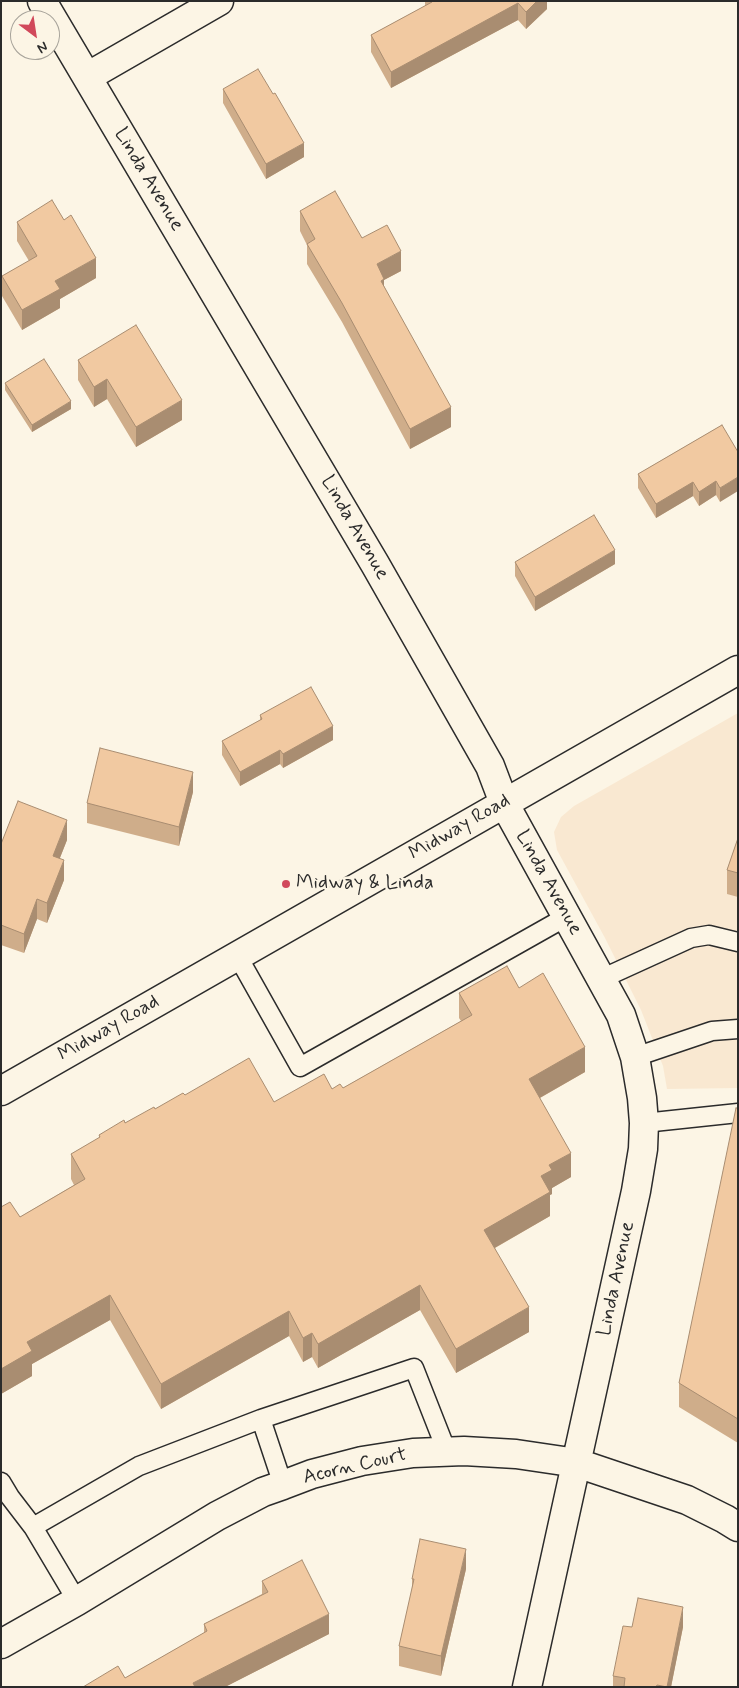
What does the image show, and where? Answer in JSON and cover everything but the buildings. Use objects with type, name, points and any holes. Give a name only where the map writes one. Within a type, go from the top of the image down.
[{"type":"street","name":"Linda Avenue","points":[[42,1],[376,564],[490,766],[504,803],[621,1015],[635,1057],[644,1123],[643,1149],[636,1191],[528,1687]]},
{"type":"street","points":[[87,77],[219,1]]},
{"type":"street","name":"Midway Road","points":[[1,1091],[738,670]]},
{"type":"street","name":"Acorn Court","points":[[1,1644],[77,1601],[217,1516],[263,1492],[312,1474],[362,1461],[413,1453],[464,1451],[516,1454],[577,1463],[687,1500],[738,1527]]},
{"type":"lane","points":[[237,955],[300,1067],[566,917]]},
{"type":"lane","points":[[601,979],[692,938],[709,935],[738,942]]},
{"type":"lane","points":[[635,1057],[712,1031],[738,1029]]},
{"type":"lane","points":[[644,1123],[738,1114]]},
{"type":"lane","points":[[33,1527],[139,1466],[261,1419],[414,1368],[447,1452]]},
{"type":"lane","points":[[261,1419],[283,1485]]},
{"type":"lane","points":[[4,1494],[33,1527],[77,1601]]},
{"type":"shaded area","points":[[738,713],[738,1088],[667,1089],[663,1066],[641,1010],[605,938],[557,850],[554,832],[561,817],[574,806]]},
{"type":"place","name":"Midway & Linda","points":[[286,884]]}]
